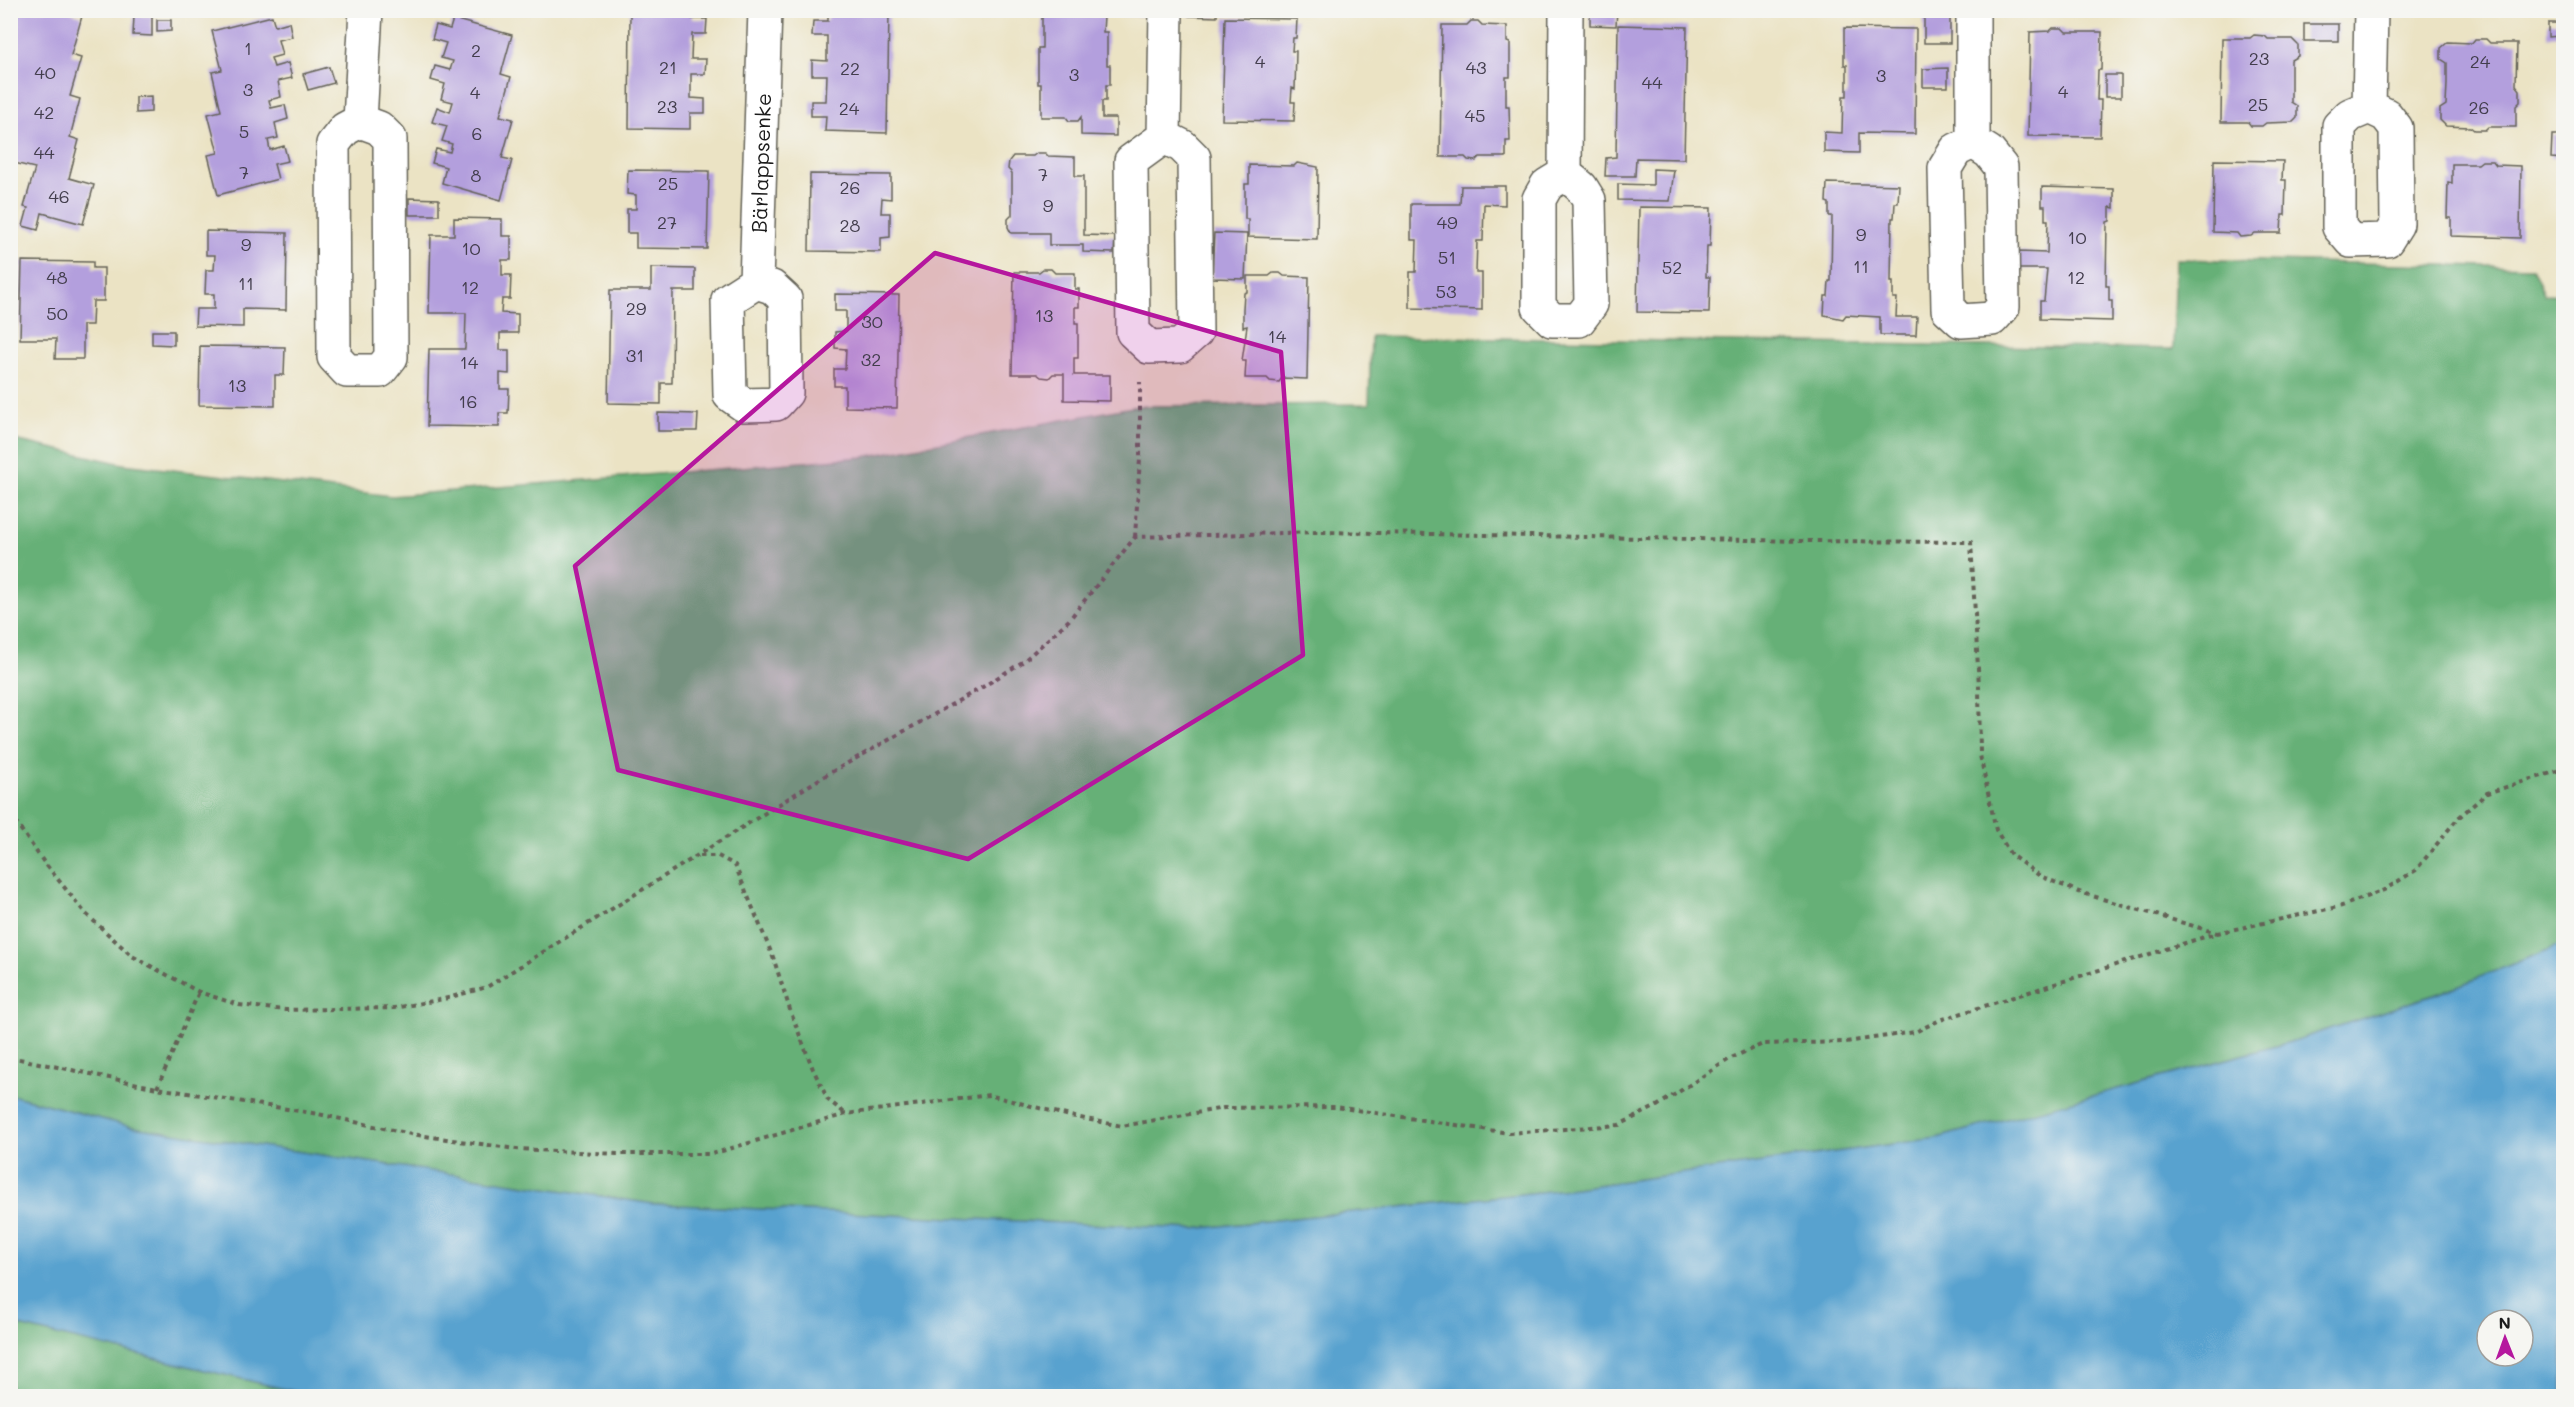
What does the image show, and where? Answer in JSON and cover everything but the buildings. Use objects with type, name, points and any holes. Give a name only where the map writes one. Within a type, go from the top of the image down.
[{"type":"street","points":[[360,121],[366,10]]},
{"type":"street","name":"Bärlappsenke","points":[[756,282],[765,10]]},
{"type":"street","points":[[1164,137],[1166,10]]},
{"type":"street","points":[[1565,174],[1566,10]]},
{"type":"street","points":[[1973,10],[1973,142]]},
{"type":"street","points":[[2368,107],[2371,10]]},
{"type":"street","points":[[360,121],[379,128],[390,139],[391,357],[380,371],[347,372],[334,357],[333,144],[345,129],[360,121]]},
{"type":"street","points":[[1164,137],[1182,146],[1194,158],[1196,332],[1180,346],[1149,348],[1133,332],[1131,161],[1148,146],[1164,137]]},
{"type":"street","points":[[1973,142],[1989,152],[2001,167],[2003,307],[1992,320],[1961,321],[1948,309],[1945,168],[1956,150],[1973,142]]},
{"type":"street","points":[[1565,174],[1581,187],[1589,200],[1591,304],[1580,320],[1552,320],[1539,307],[1539,199],[1547,185],[1565,174]]},
{"type":"street","points":[[756,282],[772,287],[785,299],[786,393],[776,404],[744,405],[730,395],[728,300],[756,282]]},
{"type":"path","points":[[10,814],[85,913],[132,956],[199,992],[239,1005],[285,1010],[394,1008],[444,999],[487,987],[821,778],[981,688],[1024,661],[1069,620],[1135,537],[1141,392],[1133,332]]},
{"type":"path","points":[[1135,537],[1321,532],[1971,542],[1979,686],[1980,755],[1996,830],[2012,855],[2040,876],[2079,892],[2217,933]]},
{"type":"path","points":[[10,1057],[157,1088],[318,1114],[411,1134],[516,1149],[617,1154],[712,1154],[846,1114],[989,1095],[1071,1116],[1122,1125],[1224,1108],[1325,1107],[1509,1133],[1619,1125],[1657,1106],[1731,1058],[1763,1044],[1846,1042],[1915,1032],[1940,1020],[2217,933],[2342,906],[2384,890],[2416,870],[2457,819],[2487,793],[2564,769]]},
{"type":"path","points":[[699,856],[718,856],[735,865],[773,957],[791,1013],[813,1069],[828,1100],[846,1114]]},
{"type":"path","points":[[157,1088],[199,992]]},
{"type":"highlighted area","points":[[935,253],[1281,352],[1303,655],[968,859],[618,770],[575,566]]},
{"type":"green space","points":[[2176,259],[2532,267],[2545,295],[2564,296],[2563,944],[2440,993],[2287,1043],[1937,1138],[1568,1189],[1193,1229],[654,1204],[132,1127],[11,1095],[10,439],[123,464],[392,496],[863,457],[1138,406],[1369,404],[1371,336],[2173,349]]},
{"type":"green space","points":[[11,1324],[314,1396],[11,1396]]},
{"type":"water","points":[[2563,944],[2563,1396],[314,1396],[11,1324],[11,1095],[132,1127],[654,1204],[1193,1229],[1568,1189],[1937,1138],[2287,1043],[2440,993]]}]
